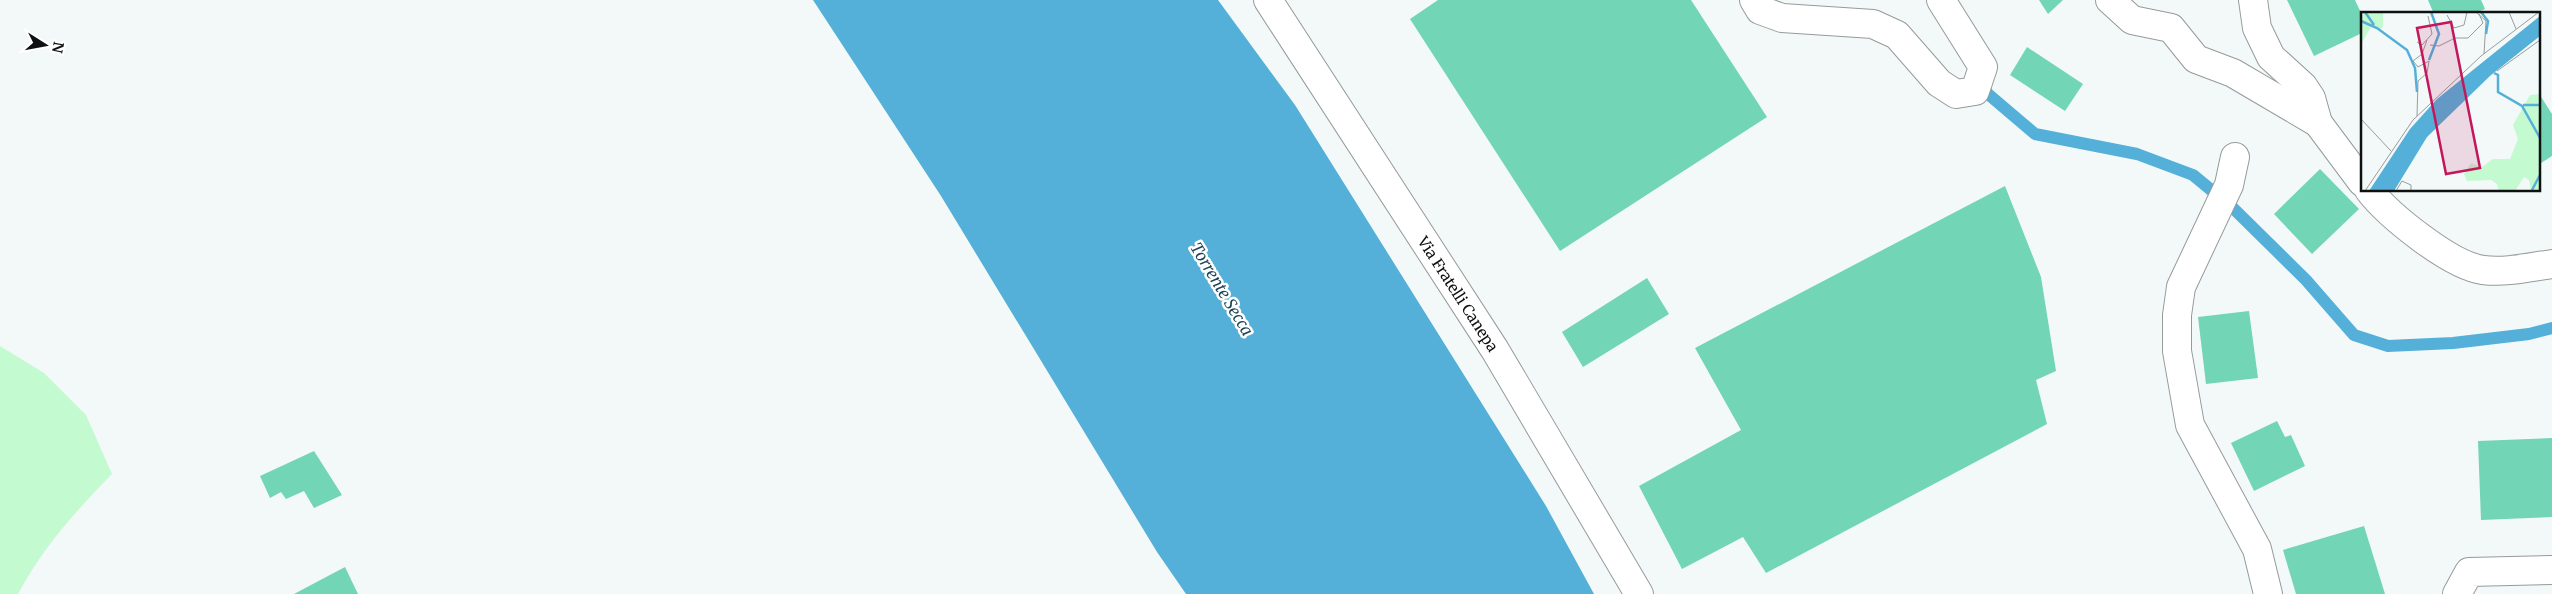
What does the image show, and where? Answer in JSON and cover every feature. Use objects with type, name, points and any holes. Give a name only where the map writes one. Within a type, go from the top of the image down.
[{"type":"street","name":"Via Fratelli Canepa","points":[[1268,0],[1495,350],[1639,594]]},
{"type":"street","points":[[1754,0],[1760,10],[1782,18],[1873,24],[1896,35],[1939,83],[1956,94],[1975,91],[1983,67],[1941,0]]},
{"type":"street","points":[[2110,0],[2132,20],[2171,28],[2196,59],[2233,73],[2318,123]]},
{"type":"street","points":[[2253,0],[2257,28],[2271,57],[2303,86],[2311,98],[2318,123],[2361,181]]},
{"type":"street","points":[[2235,157],[2229,185],[2181,287],[2177,315],[2177,350],[2190,426],[2257,549],[2268,594]]},
{"type":"street","points":[[2369,191],[2376,200],[2412,232],[2464,264],[2483,270],[2521,269],[2552,264]]},
{"type":"street","points":[[2457,594],[2469,572],[2552,570]]},
{"type":"green space","points":[[0,346],[44,373],[86,415],[112,474],[85,502],[49,545],[18,594],[0,594]]},
{"type":"water","name":"Torrente Secca","points":[[813,0],[1218,0],[1295,105],[1546,506],[1594,594],[1186,594],[1157,552],[941,196]]},
{"type":"building","points":[[1438,0],[1691,0],[1767,117],[1560,251],[1410,19]]},
{"type":"building","points":[[2039,0],[2063,0],[2048,14]]},
{"type":"building","points":[[2287,0],[2355,0],[2361,13],[2361,33],[2314,56]]},
{"type":"building","points":[[2428,0],[2481,0],[2485,9],[2478,12],[2433,12]]},
{"type":"building","points":[[2027,47],[2083,84],[2065,111],[2010,75]]},
{"type":"building","points":[[2540,95],[2552,114],[2552,156],[2540,164]]},
{"type":"building","points":[[2320,169],[2359,209],[2312,254],[2274,214]]},
{"type":"building","points":[[2005,186],[2041,277],[2056,371],[2036,380],[2047,424],[1766,573],[1743,537],[1682,569],[1639,486],[1741,430],[1695,348]]},
{"type":"building","points":[[1647,278],[1669,314],[1583,367],[1562,332]]},
{"type":"building","points":[[2249,311],[2258,378],[2206,384],[2198,317]]},
{"type":"building","points":[[2277,421],[2285,437],[2291,435],[2305,466],[2254,491],[2231,443]]},
{"type":"building","points":[[2552,438],[2552,517],[2481,520],[2478,441]]},
{"type":"building","points":[[314,451],[342,495],[314,508],[304,491],[286,499],[281,492],[270,498],[260,476]]},
{"type":"building","points":[[2364,526],[2385,594],[2296,594],[2283,550]]},
{"type":"building","points":[[345,567],[358,594],[294,594]]},
{"type":"waterway","points":[[1979,81],[1988,94],[2035,134],[2137,154],[2193,175],[2233,208],[2306,280],[2354,335],[2388,346],[2453,343],[2529,334],[2552,328]]}]
